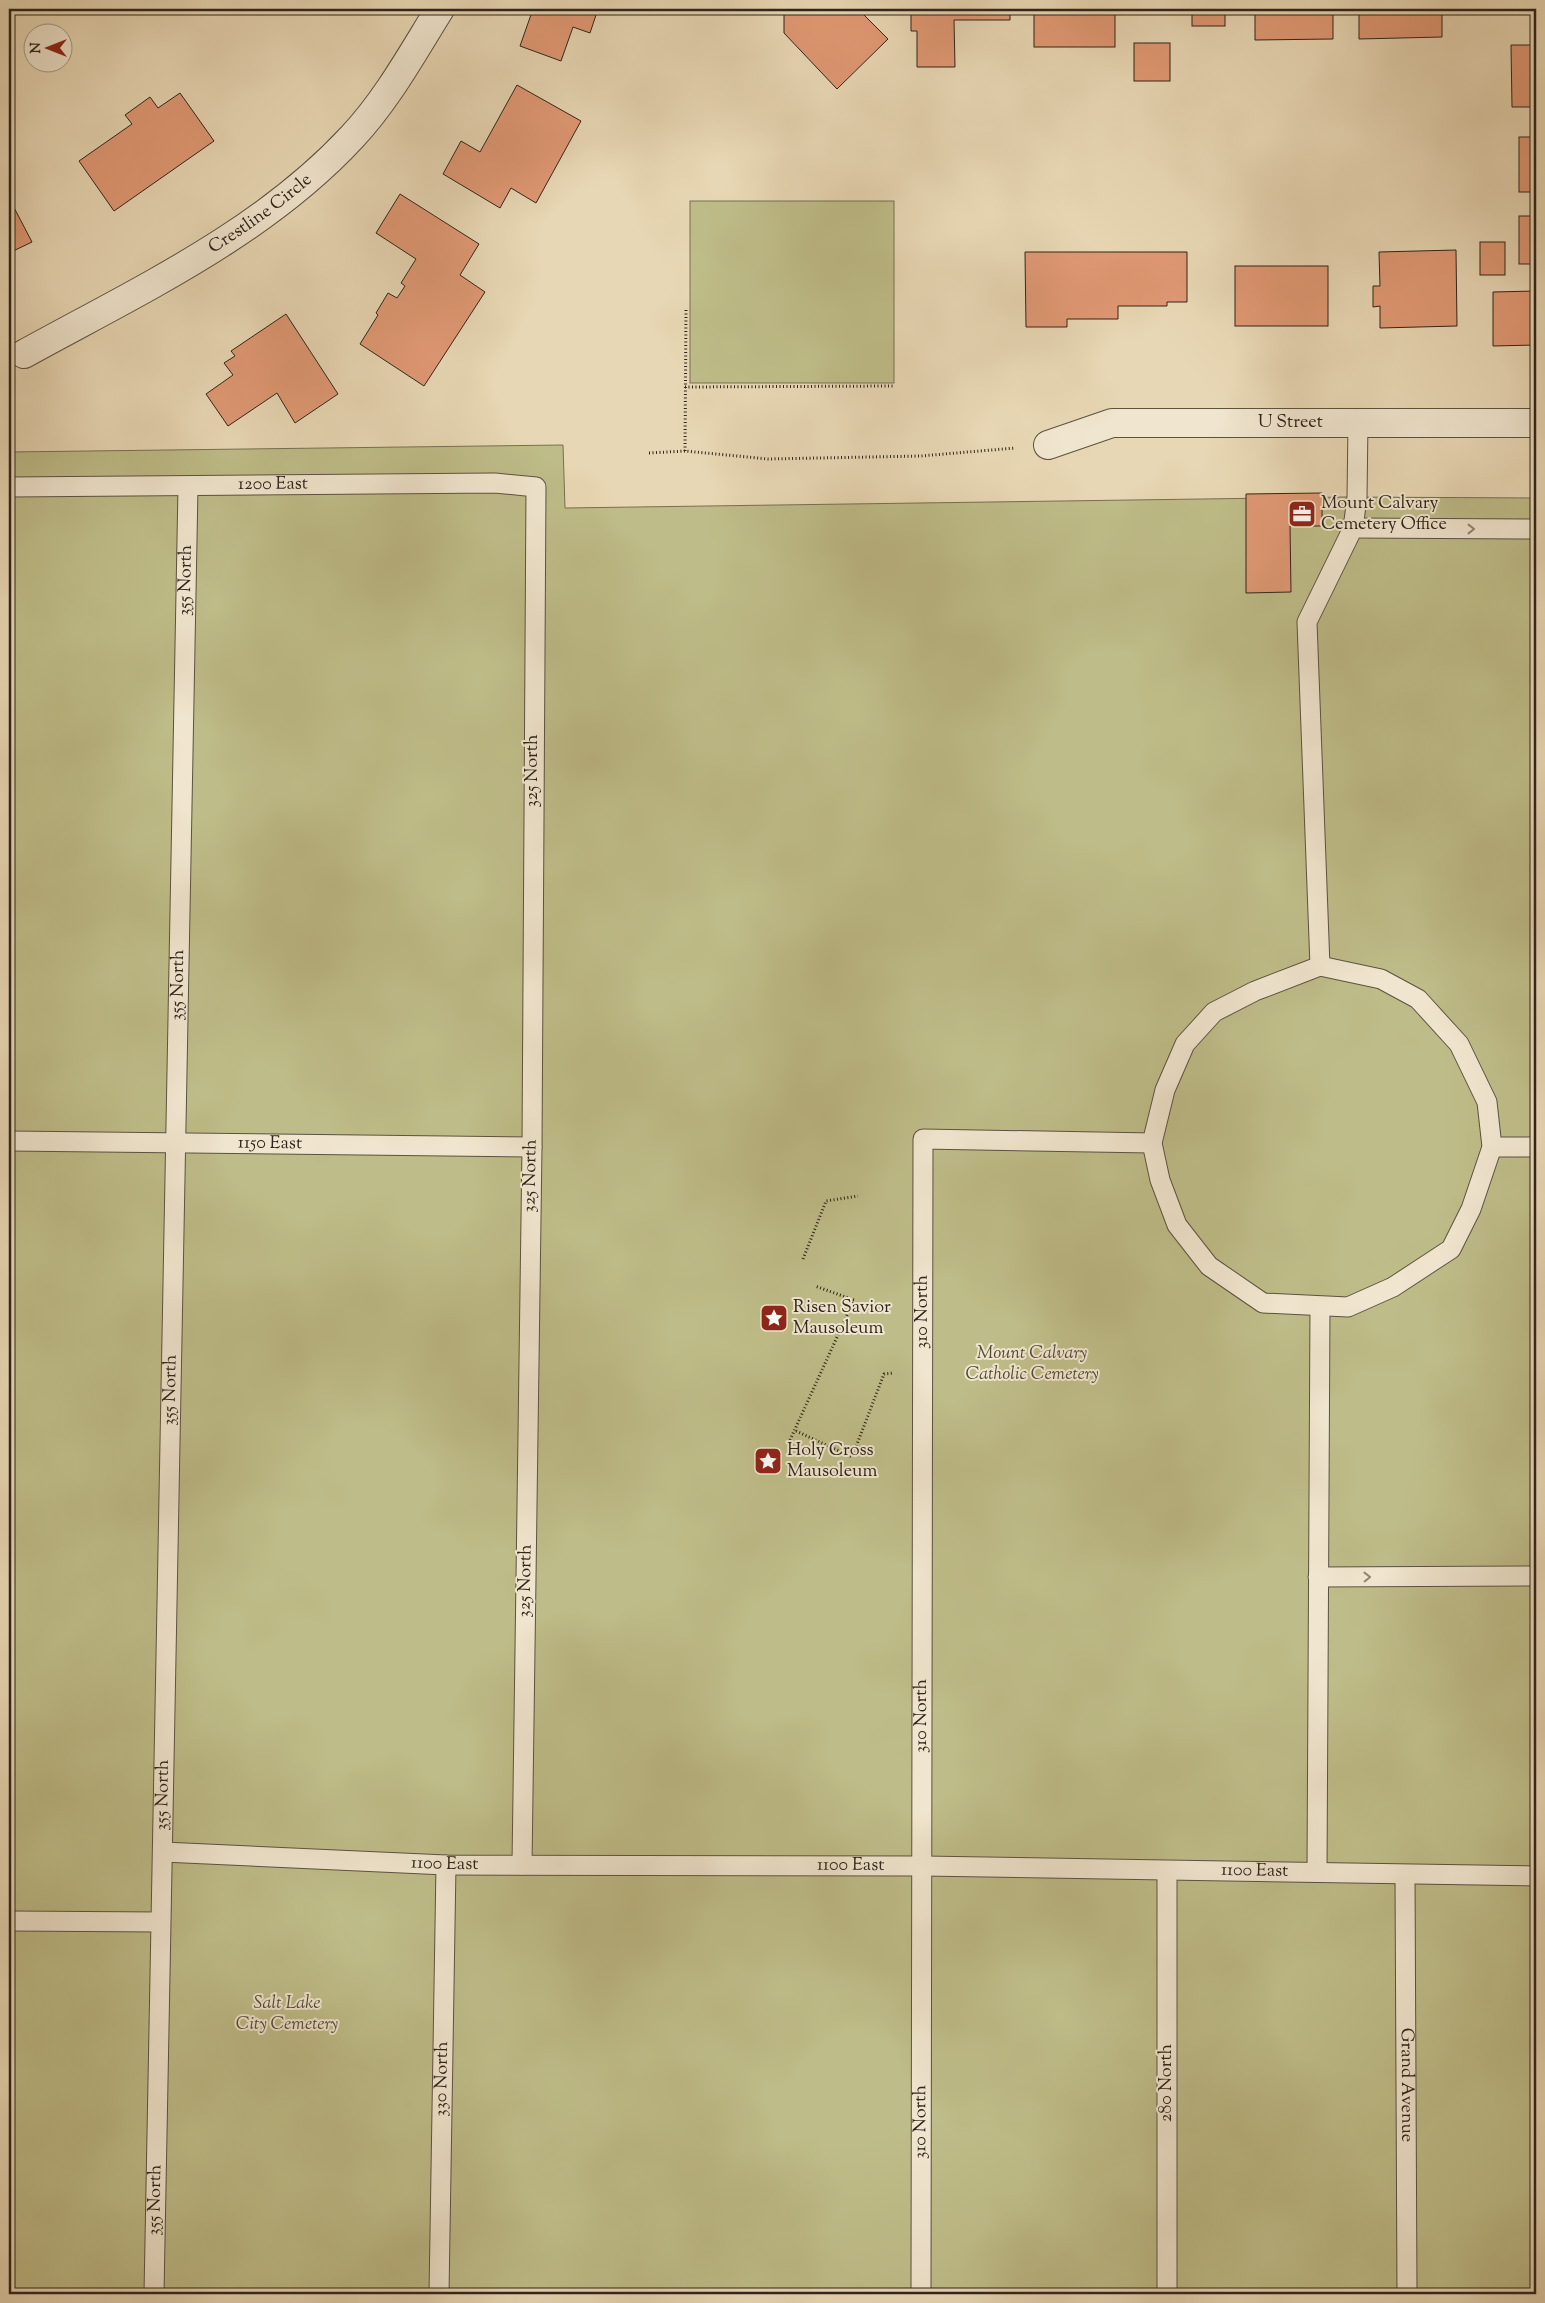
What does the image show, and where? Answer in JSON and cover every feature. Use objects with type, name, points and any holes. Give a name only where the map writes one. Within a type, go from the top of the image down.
[{"type":"street","name":"Crestline Circle","points":[[24,354],[226,242],[307,180],[353,137],[390,88],[440,9]]},
{"type":"street","name":"U Street","points":[[1048,445],[1112,423],[1536,423]]},
{"type":"lane","points":[[1320,966],[1307,622],[1353,528],[1357,498],[1358,423]]},
{"type":"lane","name":"1200 East","points":[[9,487],[495,483],[536,487]]},
{"type":"lane","name":"355 North","points":[[154,2294],[160,1922],[164,1852],[188,487]]},
{"type":"lane","name":"325 North","points":[[522,1865],[532,1147],[536,487]]},
{"type":"lane","points":[[1353,528],[1536,529]]},
{"type":"lane","points":[[1320,966],[1381,979],[1418,999],[1459,1044],[1487,1102],[1492,1147],[1471,1209],[1451,1249],[1394,1286],[1348,1307],[1320,1307],[1263,1303],[1209,1266],[1177,1225],[1160,1180],[1152,1143],[1165,1090],[1185,1044],[1214,1012],[1255,991],[1320,966]]},
{"type":"lane","name":"310 North","points":[[921,2294],[923,1139],[1152,1143]]},
{"type":"lane","name":"1150 East","points":[[9,1140],[532,1147]]},
{"type":"lane","points":[[1492,1147],[1536,1147]]},
{"type":"lane","points":[[1317,1872],[1320,1307]]},
{"type":"lane","points":[[1318,1578],[1536,1576]]},
{"type":"lane","name":"1100 East","points":[[164,1852],[446,1865],[923,1866],[1536,1876]]},
{"type":"lane","name":"330 North","points":[[440,2294],[446,1865]]},
{"type":"lane","name":"280 North","points":[[1167,1871],[1167,2294]]},
{"type":"lane","name":"Grand Avenue","points":[[1405,1875],[1407,2294]]},
{"type":"lane","points":[[9,1921],[160,1922]]},
{"type":"path","points":[[684,451],[686,310]]},
{"type":"path","points":[[685,387],[892,386]]},
{"type":"path","points":[[649,453],[684,451],[768,459],[921,456],[1048,445]]},
{"type":"path","points":[[803,1259],[826,1201],[858,1196]]},
{"type":"path","points":[[790,1440],[796,1431],[854,1300],[815,1286]]},
{"type":"path","points":[[796,1431],[852,1457],[884,1374],[923,1371]]},
{"type":"green space","points":[[690,201],[894,201],[894,383],[690,383]]},
{"type":"green space","points":[[563,445],[565,508],[1345,497],[1536,498],[1536,2294],[9,2294],[9,452]]},
{"type":"building","points":[[533,9],[587,9],[597,12],[590,33],[573,27],[561,61],[520,46]]},
{"type":"building","points":[[784,9],[858,9],[888,39],[837,89],[784,33]]},
{"type":"building","points":[[911,9],[1010,9],[1010,20],[954,20],[955,67],[917,67],[917,31],[911,31]]},
{"type":"building","points":[[1034,9],[1115,9],[1115,47],[1034,47]]},
{"type":"building","points":[[1192,9],[1225,9],[1225,26],[1192,26]]},
{"type":"building","points":[[1255,9],[1333,9],[1333,39],[1255,40]]},
{"type":"building","points":[[1359,9],[1442,9],[1442,37],[1359,39]]},
{"type":"building","points":[[1134,43],[1170,43],[1170,81],[1134,81]]},
{"type":"building","points":[[1511,45],[1536,45],[1536,107],[1512,107]]},
{"type":"building","points":[[517,85],[581,121],[536,203],[511,188],[500,208],[443,174],[461,141],[480,152]]},
{"type":"building","points":[[180,93],[214,141],[114,211],[79,161],[132,124],[125,115],[150,97],[158,108]]},
{"type":"building","points":[[1519,137],[1536,137],[1536,192],[1519,192]]},
{"type":"building","points":[[400,194],[479,244],[460,275],[485,292],[424,386],[360,344],[378,315],[376,313],[388,293],[397,298],[405,286],[401,283],[416,259],[376,233]]},
{"type":"building","points":[[9,198],[32,242],[9,253]]},
{"type":"building","points":[[1519,216],[1536,216],[1536,264],[1519,264]]},
{"type":"building","points":[[1480,242],[1505,242],[1505,275],[1480,275]]},
{"type":"building","points":[[1456,250],[1457,326],[1380,328],[1380,306],[1373,307],[1373,286],[1380,286],[1379,252]]},
{"type":"building","points":[[1025,252],[1187,252],[1187,302],[1167,302],[1167,306],[1118,306],[1118,319],[1067,319],[1067,327],[1026,327]]},
{"type":"building","points":[[1235,266],[1328,266],[1328,326],[1235,326]]},
{"type":"building","points":[[1536,291],[1536,345],[1493,346],[1493,292]]},
{"type":"building","points":[[286,314],[338,394],[295,423],[277,393],[228,426],[206,394],[233,375],[224,363],[235,356],[231,351]]},
{"type":"building","points":[[1322,493],[1322,526],[1290,526],[1291,592],[1246,593],[1246,494]]},
{"type":"place","name":"Mount Calvary Cemetery Office","points":[[1302,514]]},
{"type":"place","name":"Risen Savior Mausoleum","points":[[774,1318]]},
{"type":"place","name":"Holy Cross Mausoleum","points":[[768,1461]]},
{"type":"park label","name":"Mount Calvary Catholic Cemetery","points":[[1032,1364]]},
{"type":"park label","name":"Salt Lake City Cemetery","points":[[287,2014]]}]
